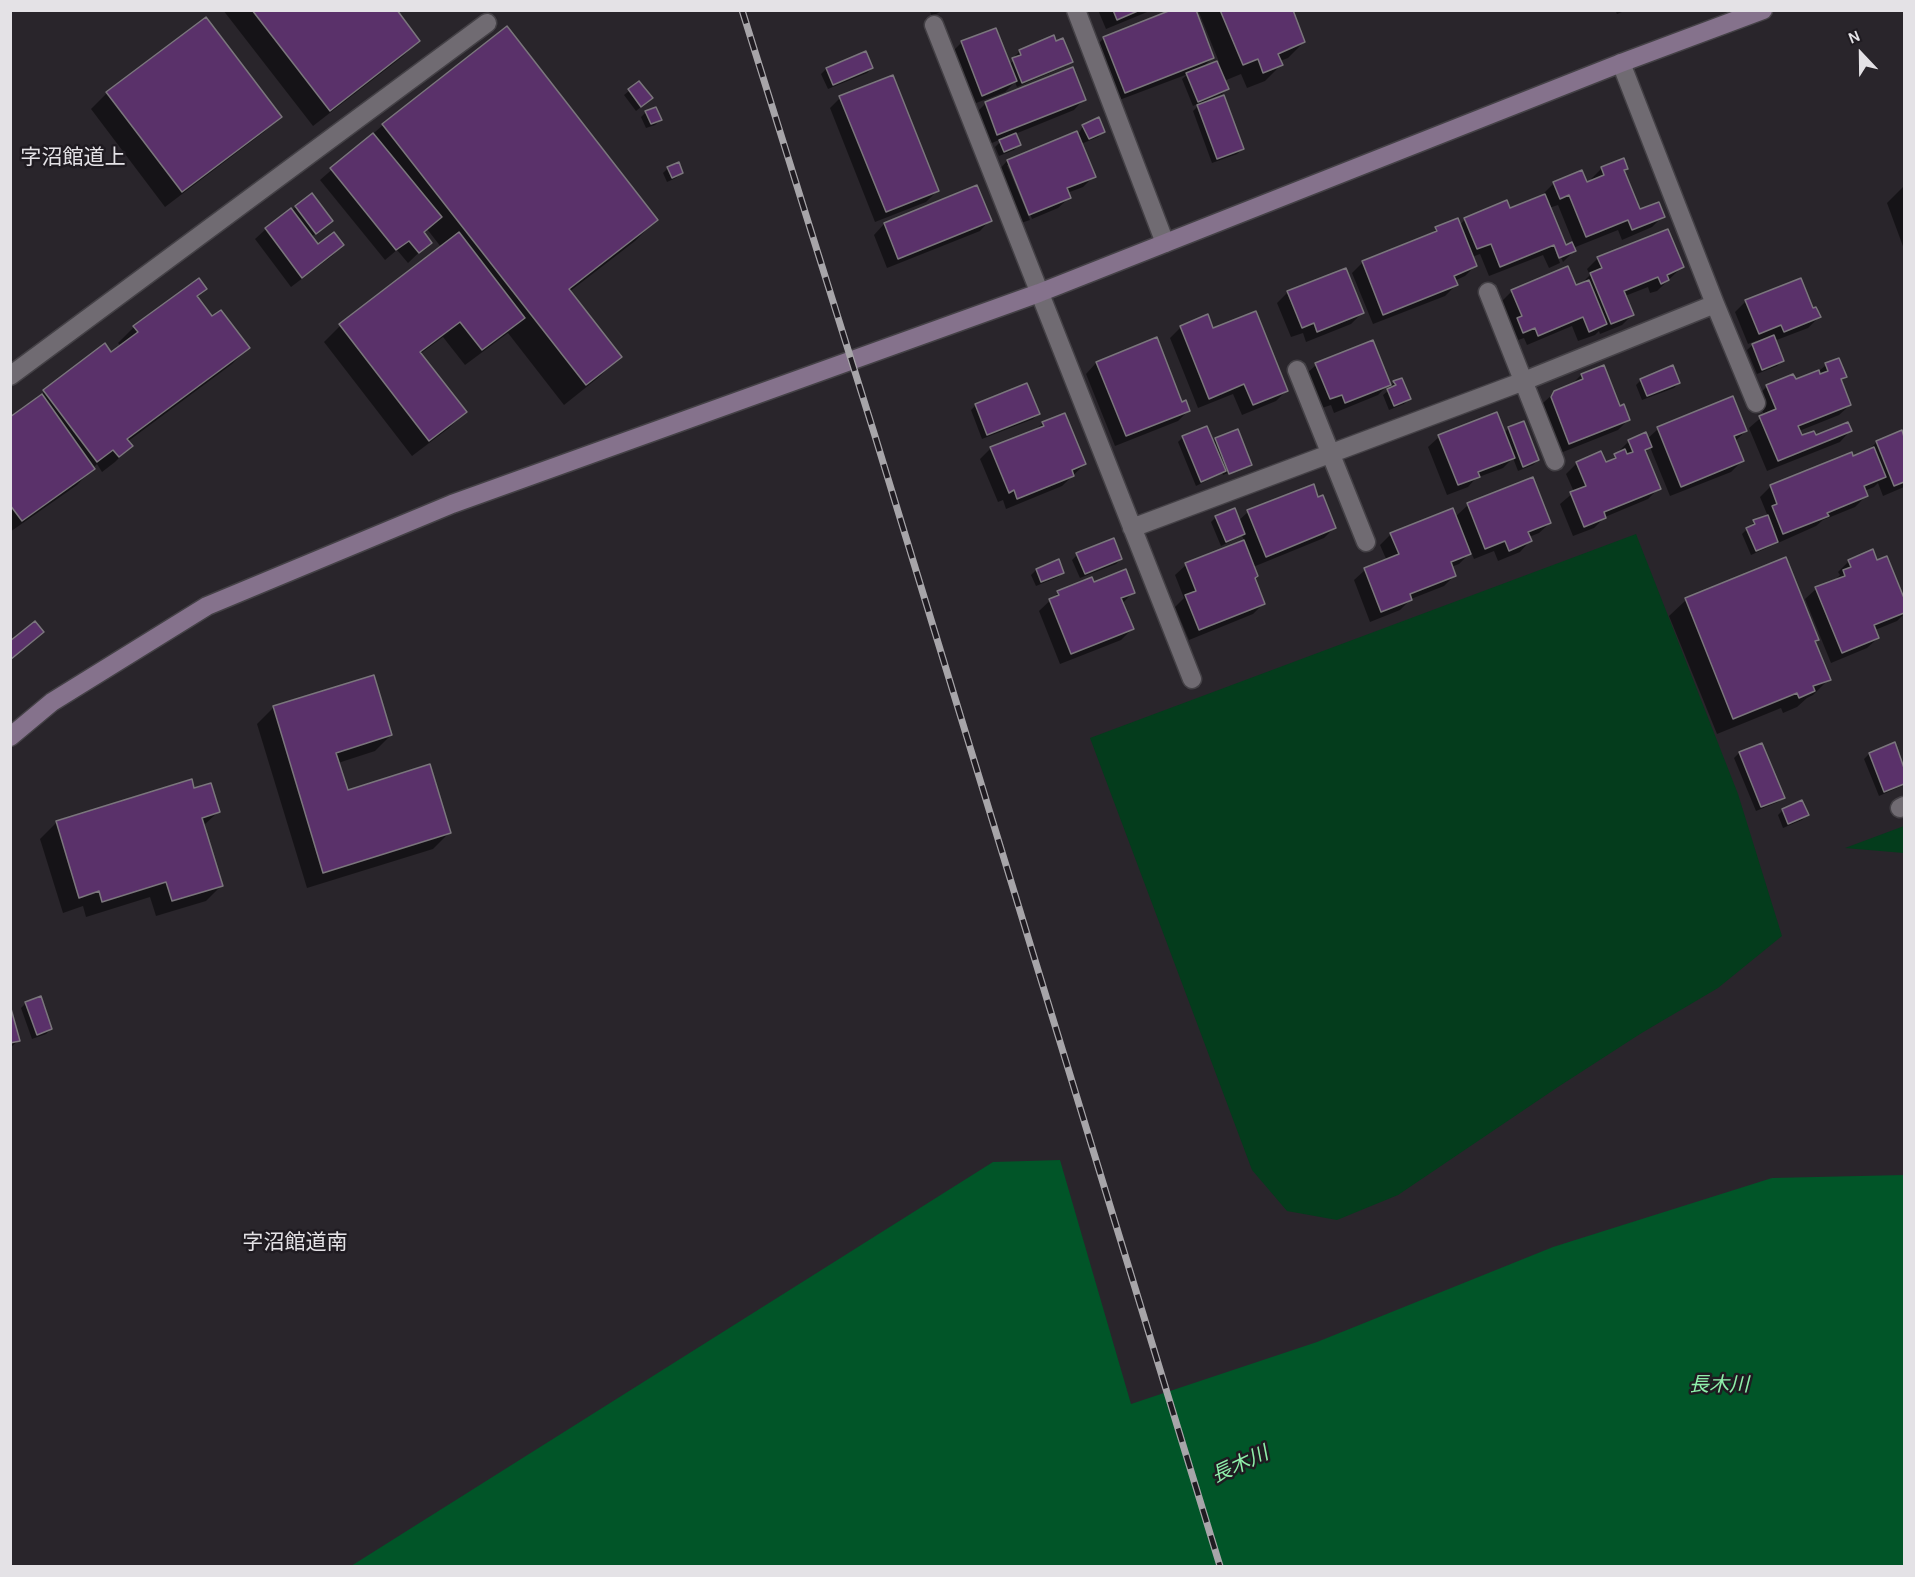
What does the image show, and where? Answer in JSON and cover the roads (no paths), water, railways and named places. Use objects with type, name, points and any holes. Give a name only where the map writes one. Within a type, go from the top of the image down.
[{"type":"street","points":[[1076,10],[1165,243]]},
{"type":"street","points":[[10,737],[52,702],[207,606],[452,504],[1039,293],[1621,63],[1763,10]]},
{"type":"street","points":[[10,376],[487,23]]},
{"type":"street","points":[[934,26],[1192,680]]},
{"type":"street","points":[[1621,63],[1756,403]]},
{"type":"street","points":[[1488,292],[1555,461]]},
{"type":"street","points":[[1132,528],[1524,381],[1715,304]]},
{"type":"street","points":[[1297,370],[1366,542]]},
{"type":"water","name":"長木川","points":[[1060,1160],[1131,1404],[1317,1342],[1553,1247],[1772,1178],[1904,1175],[1904,1566],[351,1566],[993,1162]]},
{"type":"railway","points":[[742,10],[875,436],[1220,1566]]},
{"type":"district","name":"字沼館道上","points":[[73,158]]},
{"type":"district","name":"字沼館道南","points":[[295,1243]]}]
